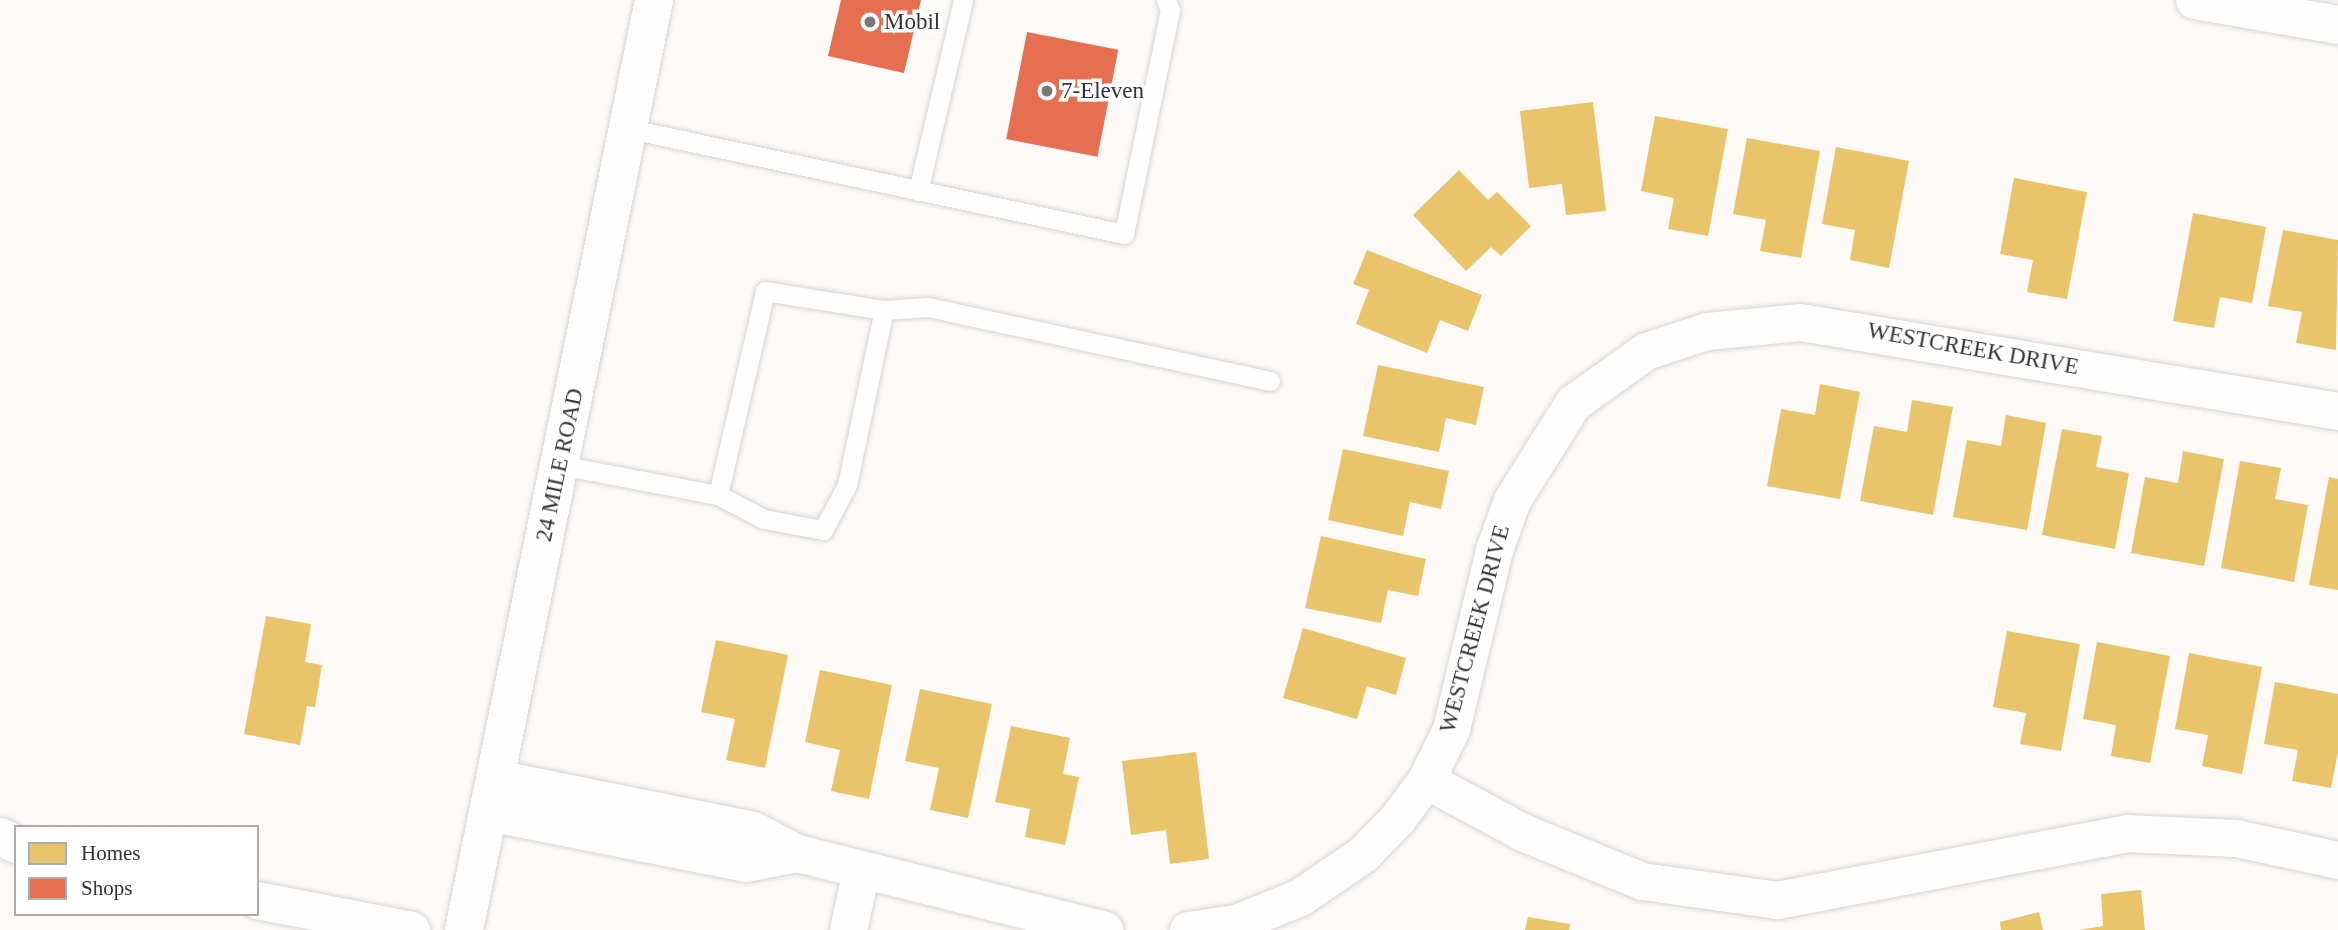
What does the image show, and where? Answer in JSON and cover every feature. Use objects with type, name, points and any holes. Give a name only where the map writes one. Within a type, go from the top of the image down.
[{"type":"street","name":"24 MILE ROAD","points":[[464,930],[630,129],[654,0]]},
{"type":"street","points":[[2195,0],[2338,25]]},
{"type":"street","name":"WESTCREEK DRIVE","points":[[1188,930],[1236,923],[1321,884],[1382,837],[1426,780],[1451,730],[1494,550],[1511,500],[1573,402],[1646,351],[1707,331],[1800,322],[2338,411]]},
{"type":"street","points":[[1426,780],[1522,832],[1642,881],[1777,900],[2127,833],[2236,838],[2328,858]]},
{"type":"street","points":[[492,795],[664,829],[753,830],[797,853],[1105,930]]},
{"type":"street","points":[[848,930],[861,870]]},
{"type":"street","points":[[259,900],[411,930]]},
{"type":"lane","points":[[918,191],[963,0]]},
{"type":"lane","points":[[630,129],[1124,234],[1170,10],[1166,0]]},
{"type":"lane","points":[[718,495],[765,291],[884,310],[928,307],[1270,381]]},
{"type":"lane","points":[[560,465],[718,495],[764,519],[823,530],[847,485],[884,310]]},
{"type":"building: Homes","points":[[1593,102],[1606,211],[1566,215],[1562,184],[1529,188],[1520,111]]},
{"type":"building: Homes","points":[[1655,116],[1728,129],[1708,236],[1668,229],[1674,198],[1641,191]]},
{"type":"building: Homes","points":[[1747,138],[1820,151],[1801,258],[1760,251],[1766,220],[1733,214]]},
{"type":"building: Homes","points":[[1836,147],[1909,161],[1889,268],[1850,260],[1855,230],[1822,224]]},
{"type":"building: Homes","points":[[1459,170],[1488,200],[1497,192],[1531,226],[1501,256],[1491,247],[1466,271],[1413,215]]},
{"type":"building: Homes","points":[[2014,178],[2087,192],[2067,299],[2027,292],[2033,260],[2000,254]]},
{"type":"building: Homes","points":[[2193,213],[2266,227],[2252,303],[2220,297],[2214,328],[2173,321]]},
{"type":"building: Homes","points":[[2283,230],[2338,240],[2336,350],[2296,343],[2302,312],[2268,306]]},
{"type":"building: Homes","points":[[1367,250],[1482,295],[1468,331],[1440,320],[1427,353],[1356,324],[1369,290],[1353,284]]},
{"type":"building: Homes","points":[[1378,365],[1484,387],[1476,425],[1446,418],[1439,452],[1363,436]]},
{"type":"building: Homes","points":[[1820,384],[1860,392],[1840,499],[1767,486],[1781,409],[1815,415]]},
{"type":"building: Homes","points":[[1912,400],[1953,407],[1933,515],[1860,501],[1874,426],[1907,432]]},
{"type":"building: Homes","points":[[2006,415],[2046,423],[2027,530],[1953,517],[1967,440],[2001,446]]},
{"type":"building: Homes","points":[[2062,429],[2102,436],[2096,467],[2129,473],[2115,549],[2042,535]]},
{"type":"building: Homes","points":[[1343,449],[1449,471],[1441,509],[1410,502],[1403,536],[1328,520]]},
{"type":"building: Homes","points":[[2183,451],[2224,459],[2204,566],[2131,553],[2145,477],[2178,483]]},
{"type":"building: Homes","points":[[2240,461],[2281,468],[2275,499],[2308,505],[2294,582],[2221,568]]},
{"type":"building: Homes","points":[[2329,477],[2338,479],[2338,590],[2309,585]]},
{"type":"building: Homes","points":[[1321,536],[1426,559],[1418,596],[1388,590],[1381,623],[1305,608]]},
{"type":"building: Homes","points":[[266,616],[311,624],[305,662],[322,665],[315,707],[307,706],[300,745],[244,734]]},
{"type":"building: Homes","points":[[1303,628],[1406,658],[1396,695],[1367,686],[1357,719],[1283,698]]},
{"type":"building: Homes","points":[[2007,631],[2080,644],[2061,751],[2020,744],[2026,713],[1993,707]]},
{"type":"building: Homes","points":[[716,640],[788,655],[765,768],[726,760],[735,719],[701,712]]},
{"type":"building: Homes","points":[[2097,642],[2170,656],[2150,763],[2111,756],[2116,725],[2083,719]]},
{"type":"building: Homes","points":[[2189,653],[2262,667],[2242,774],[2202,766],[2208,735],[2175,729]]},
{"type":"building: Homes","points":[[820,670],[892,685],[869,799],[831,791],[840,750],[805,742]]},
{"type":"building: Homes","points":[[2275,682],[2338,694],[2338,752],[2331,788],[2292,781],[2298,750],[2264,744]]},
{"type":"building: Homes","points":[[920,689],[992,704],[968,818],[930,810],[939,768],[905,761]]},
{"type":"building: Homes","points":[[1011,726],[1070,738],[1063,774],[1079,777],[1065,845],[1025,837],[1030,809],[995,802]]},
{"type":"building: Homes","points":[[1196,752],[1209,859],[1170,864],[1166,830],[1131,835],[1122,761]]},
{"type":"building: Homes","points":[[2141,890],[2145,930],[2080,930],[2103,926],[2101,894]]},
{"type":"building: Homes","points":[[2039,912],[2043,930],[2001,930],[2000,922]]},
{"type":"building: Homes","points":[[1528,917],[1570,924],[1569,930],[1525,930]]},
{"type":"building: Shops","points":[[841,0],[921,0],[904,73],[828,56]]},
{"type":"building: Shops","points":[[1027,32],[1118,50],[1097,157],[1006,139]]},
{"type":"place","name":"Mobil","points":[[870,22]]},
{"type":"place","name":"7-Eleven","points":[[1047,91]]}]
